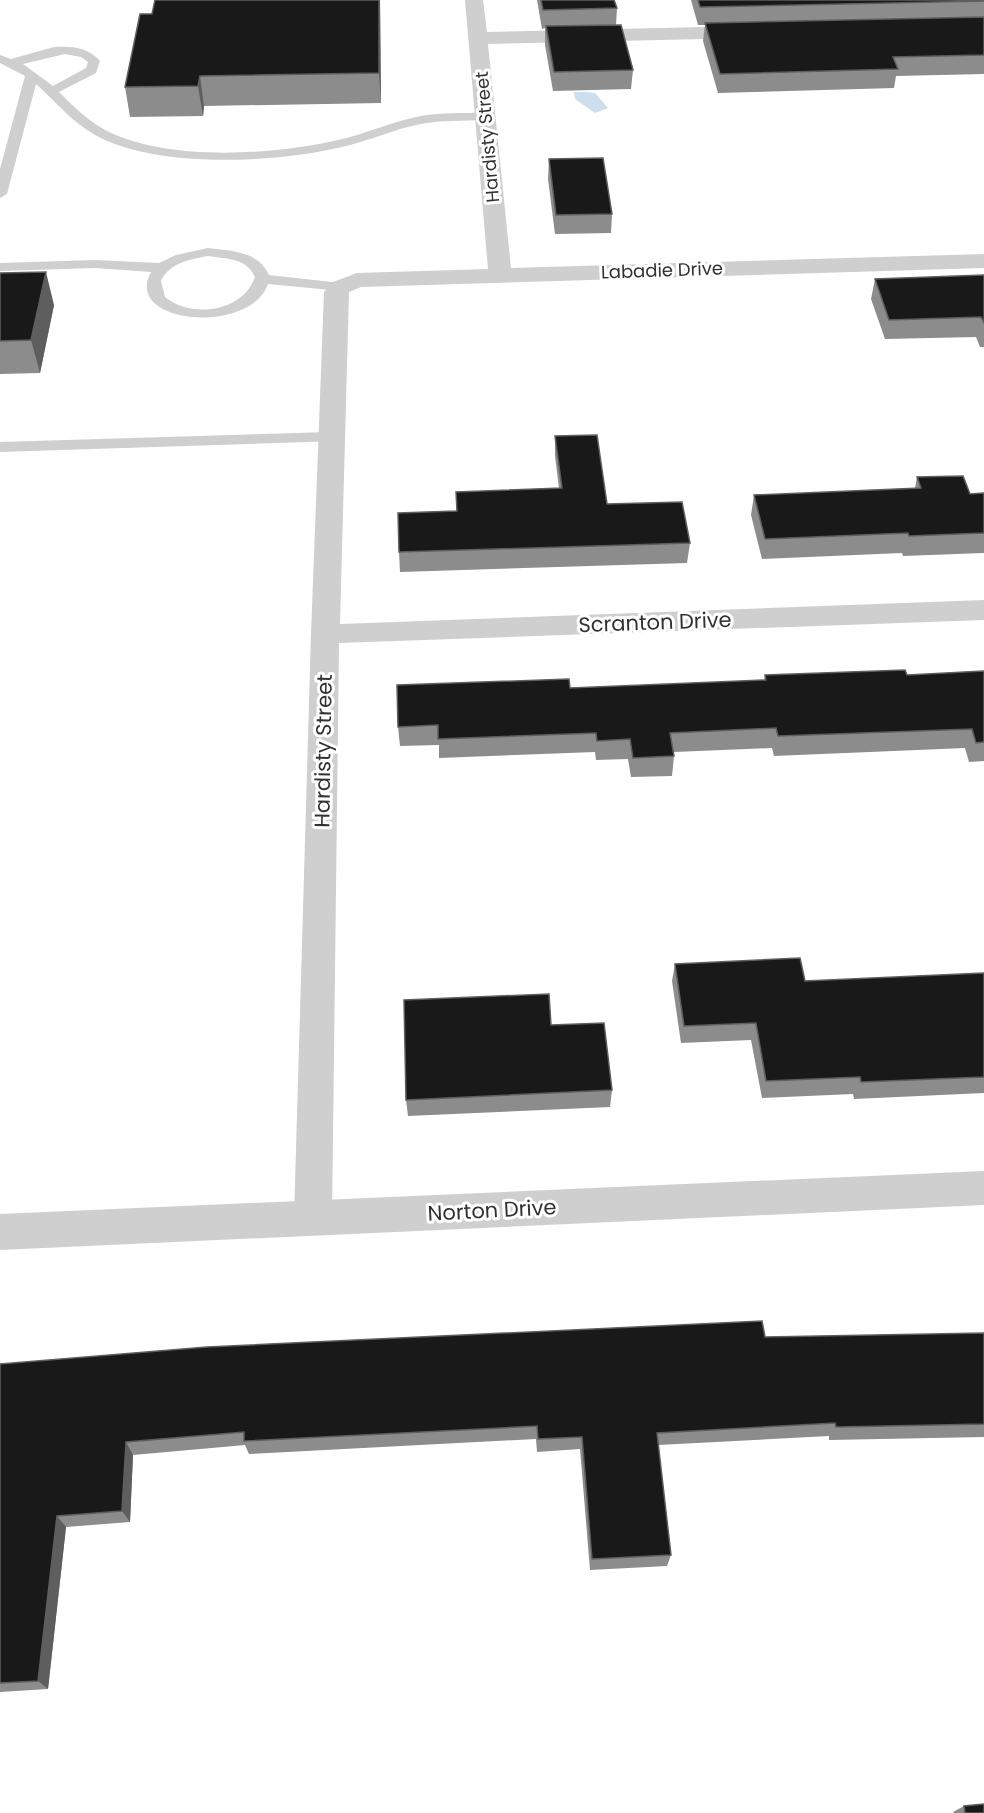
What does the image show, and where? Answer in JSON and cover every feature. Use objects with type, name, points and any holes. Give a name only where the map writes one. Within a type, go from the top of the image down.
[{"type":"street","name":"Hardisty Street","points":[[474,0],[500,274]]},
{"type":"street","points":[[478,38],[772,32]]},
{"type":"street","name":"Labadie Drive","points":[[341,287],[357,280],[500,274],[984,261]]},
{"type":"street","name":"Hardisty Street","points":[[313,1218],[325,634],[336,292],[341,287]]},
{"type":"street","name":"Scranton Drive","points":[[325,634],[984,610]]},
{"type":"street","name":"Norton Drive","points":[[0,1232],[984,1188]]},
{"type":"lane","points":[[6,61],[64,49],[85,52],[94,61],[92,70],[79,79],[51,91]]},
{"type":"lane","points":[[6,61],[32,74],[82,123],[116,140],[157,151],[210,155],[329,147],[415,121],[485,116]]},
{"type":"lane","points":[[0,194],[32,74]]},
{"type":"lane","points":[[225,252],[253,262],[261,270],[264,279],[262,289],[254,298],[240,307],[222,312],[184,312],[167,307],[157,298],[153,288],[155,278],[163,268],[191,255],[225,252]]},
{"type":"lane","points":[[0,267],[95,264],[163,268]]},
{"type":"lane","points":[[264,279],[341,287]]},
{"type":"lane","points":[[0,447],[331,437]]},
{"type":"water","points":[[574,92],[595,93],[608,108],[595,113],[575,99]]},
{"type":"building","points":[[155,0],[379,0],[379,73],[200,76],[198,86],[125,87],[140,14],[152,14]]},
{"type":"building","points":[[541,0],[614,0],[617,8],[543,10]]},
{"type":"building","points":[[698,0],[984,0],[984,1],[700,7]]},
{"type":"building","points":[[984,17],[984,55],[893,57],[898,69],[720,74],[705,23]]},
{"type":"building","points":[[621,25],[633,70],[554,72],[546,26]]},
{"type":"building","points":[[603,158],[612,214],[556,215],[549,159]]},
{"type":"building","points":[[46,272],[31,340],[0,341],[0,273]]},
{"type":"building","points":[[984,275],[984,323],[981,317],[889,320],[875,279]]},
{"type":"building","points":[[597,435],[607,504],[682,502],[690,543],[399,552],[398,513],[457,511],[456,492],[562,488],[555,436]]},
{"type":"building","points":[[963,476],[970,494],[984,493],[984,533],[909,536],[908,533],[765,539],[754,495],[921,488],[917,477]]},
{"type":"building","points":[[905,670],[907,675],[984,671],[984,742],[976,743],[972,729],[778,736],[776,728],[670,733],[674,756],[633,758],[630,739],[597,741],[596,733],[438,739],[438,725],[398,727],[397,685],[569,679],[570,688],[766,680],[765,675]]},
{"type":"building","points":[[800,958],[805,981],[984,973],[984,1077],[861,1082],[860,1077],[766,1081],[756,1023],[684,1026],[675,964]]},
{"type":"building","points":[[549,994],[551,1025],[604,1023],[612,1090],[406,1100],[404,1000]]},
{"type":"building","points":[[762,1321],[765,1337],[984,1333],[984,1424],[836,1427],[835,1423],[657,1433],[671,1555],[592,1559],[582,1437],[538,1439],[537,1426],[244,1441],[244,1432],[126,1442],[122,1511],[57,1516],[38,1681],[0,1683],[0,1364],[207,1347]]},
{"type":"building","points":[[984,1804],[984,1813],[965,1813],[964,1806]]}]
